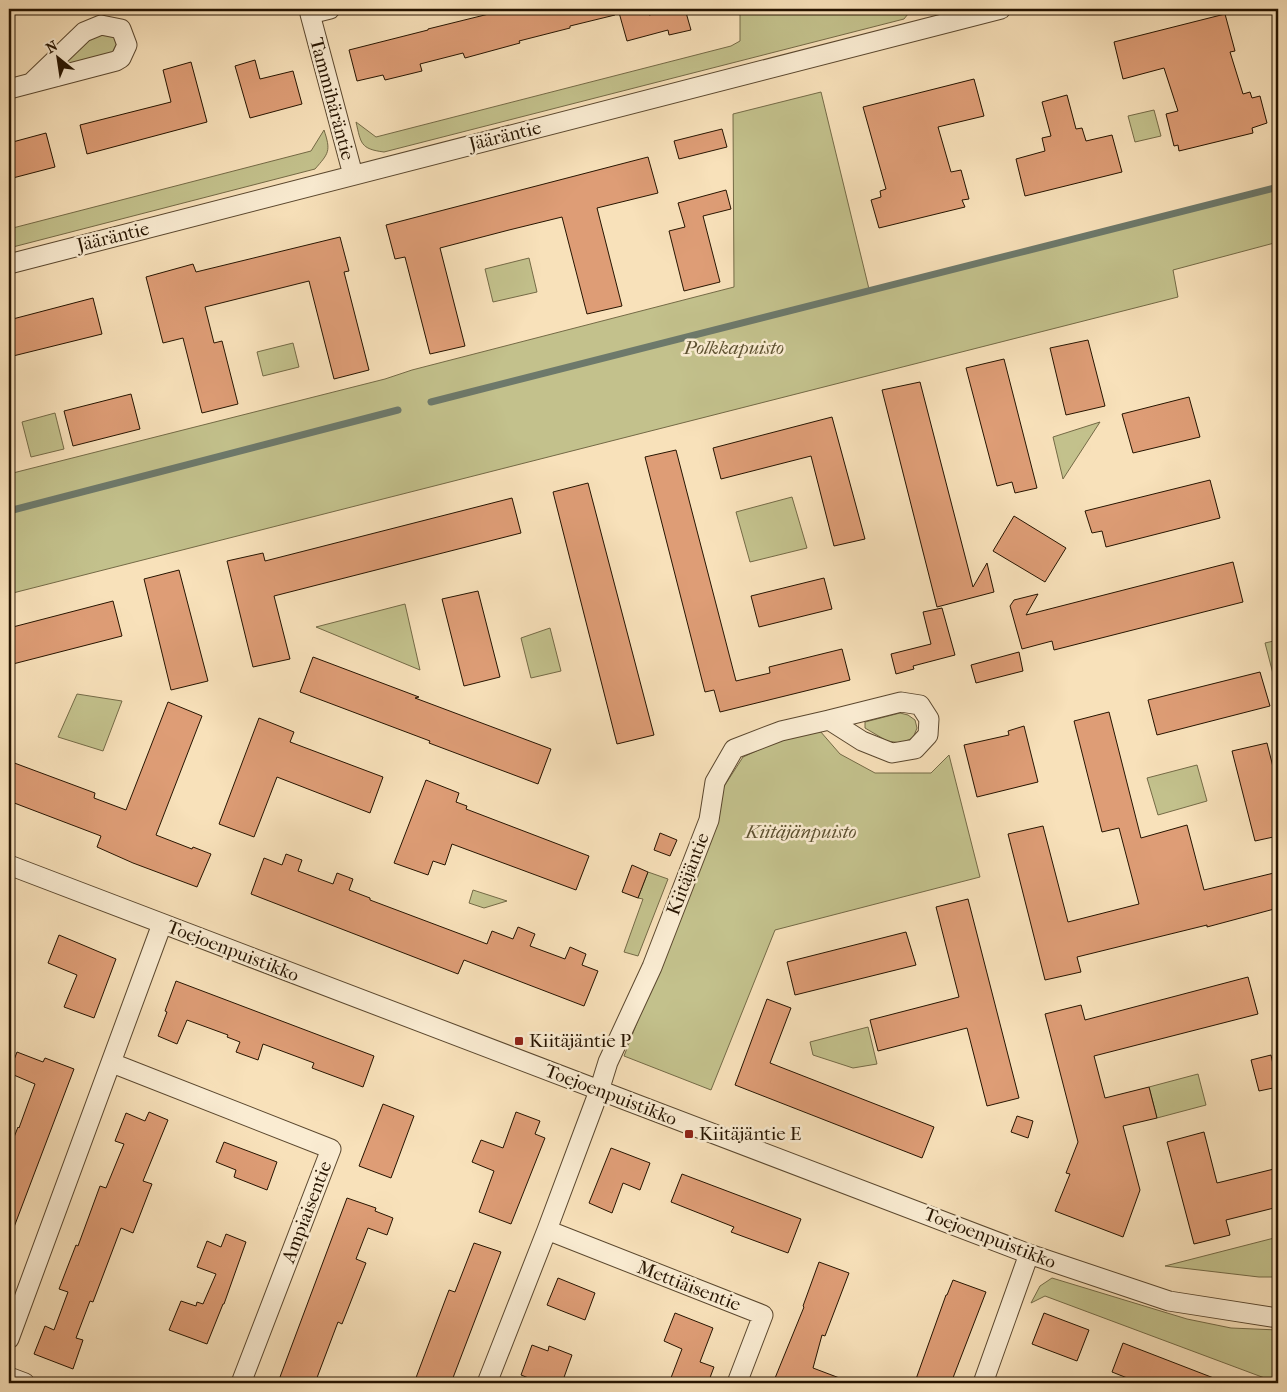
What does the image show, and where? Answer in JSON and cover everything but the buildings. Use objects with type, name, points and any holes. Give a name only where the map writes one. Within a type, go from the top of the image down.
[{"type":"street","name":"Tammihäräntie","points":[[330,9],[310,14],[352,175]]},
{"type":"street","name":"Jääräntie","points":[[9,264],[352,175],[934,17],[1001,9]]},
{"type":"street","points":[[9,88],[31,83],[116,61],[122,58],[127,45],[122,29],[101,25],[84,32],[31,83]]},
{"type":"street","name":"Kiitäjäntie","points":[[599,1091],[608,1062],[652,967],[709,820],[715,782],[734,749],[781,731],[901,702],[920,705],[929,718],[928,735],[914,749],[892,753],[862,741],[829,720]]},
{"type":"street","name":"Toejoenpuistikko","points":[[9,865],[1029,1254],[1169,1301],[1278,1318]]},
{"type":"street","points":[[9,1339],[112,1064],[162,924]]},
{"type":"street","name":"Ampiaisentie","points":[[112,1064],[331,1149],[241,1383]]},
{"type":"street","points":[[487,1383],[599,1091]]},
{"type":"street","name":"Mettiäisentie","points":[[547,1230],[763,1315],[737,1383]]},
{"type":"street","points":[[983,1383],[1029,1254]]},
{"type":"street","points":[[9,1377],[25,1383]]},
{"type":"green space","points":[[740,9],[912,9],[904,19],[384,152],[366,147],[361,140],[356,122],[376,137],[731,46],[740,41]]},
{"type":"green space","points":[[98,33],[115,37],[117,43],[112,53],[63,69],[62,65]]},
{"type":"green space","name":"Polkkapuisto","points":[[821,92],[869,289],[1278,189],[1278,242],[1173,270],[1178,297],[9,594],[9,474],[385,379],[412,370],[734,287],[733,114]]},
{"type":"green space","points":[[1154,110],[1161,136],[1135,142],[1128,116]]},
{"type":"green space","points":[[324,130],[328,147],[326,155],[315,169],[9,248],[9,229],[311,151]]},
{"type":"green space","points":[[529,258],[537,292],[493,302],[485,269]]},
{"type":"green space","points":[[293,343],[299,367],[263,376],[257,352]]},
{"type":"green space","points":[[55,413],[64,449],[31,457],[22,422]]},
{"type":"green space","points":[[1100,422],[1063,479],[1053,437]]},
{"type":"green space","points":[[792,497],[807,548],[750,562],[736,512]]},
{"type":"green space","points":[[405,604],[420,670],[316,627]]},
{"type":"green space","points":[[550,628],[561,671],[531,678],[521,638]]},
{"type":"green space","points":[[1278,640],[1278,693],[1265,643]]},
{"type":"green space","points":[[77,694],[122,701],[103,751],[58,737]]},
{"type":"green space","points":[[900,713],[908,715],[915,720],[917,728],[913,738],[901,743],[887,741],[865,728],[865,722]]},
{"type":"green space","name":"Kiitäjänpuisto","points":[[820,731],[840,754],[875,773],[931,773],[949,755],[980,877],[775,930],[711,1090],[624,1056],[685,899],[723,788],[743,757],[785,738]]},
{"type":"green space","points":[[1197,765],[1207,801],[1158,815],[1147,778]]},
{"type":"green space","points":[[648,872],[668,879],[638,956],[624,952],[643,899],[638,898]]},
{"type":"green space","points":[[473,890],[507,901],[484,908],[469,903]]},
{"type":"green space","points":[[868,1027],[877,1064],[853,1068],[813,1055],[810,1042]]},
{"type":"green space","points":[[1198,1074],[1206,1105],[1157,1118],[1149,1087]]},
{"type":"green space","points":[[1278,1237],[1278,1277],[1259,1277],[1165,1266]]},
{"type":"green space","points":[[1052,1278],[1187,1319],[1231,1328],[1278,1330],[1278,1383],[1045,1296],[1031,1303],[1040,1286]]},
{"type":"waterway","points":[[431,402],[1278,187]]},
{"type":"waterway","points":[[9,511],[398,410]]},
{"type":"place","name":"Kiitäjäntie P","points":[[519,1041]]},
{"type":"place","name":"Kiitäjäntie E","points":[[689,1134]]}]
